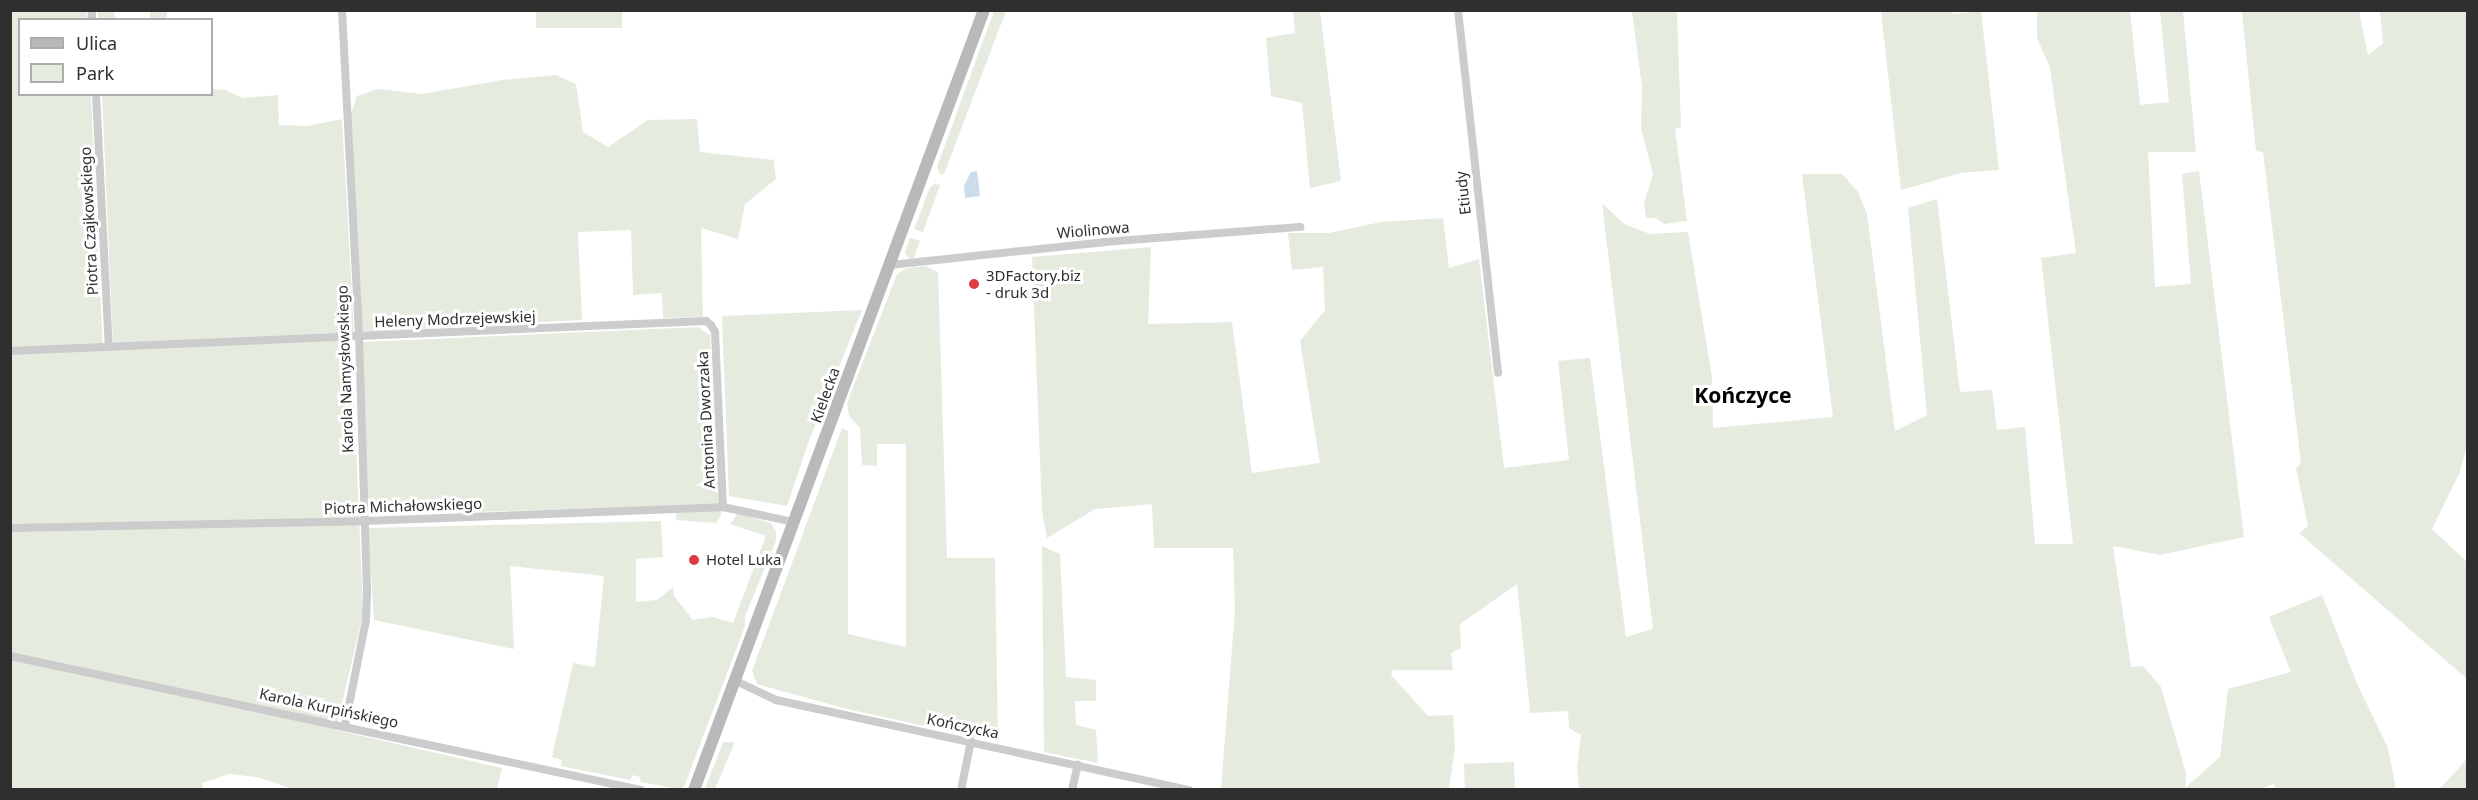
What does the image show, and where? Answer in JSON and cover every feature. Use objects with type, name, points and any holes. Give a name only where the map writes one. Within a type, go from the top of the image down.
[{"type":"main road","name":"Kielecka","points":[[694,789],[984,10]]},
{"type":"street","name":"Karola Namysłowskiego","points":[[342,10],[359,336],[366,620],[345,725]]},
{"type":"street","name":"Etiudy","points":[[1458,10],[1498,373]]},
{"type":"street","name":"Piotra Czajkowskiego","points":[[96,96],[109,347]]},
{"type":"street","name":"Wiolinowa","points":[[890,265],[1104,242],[1300,227]]},
{"type":"street","name":"Heleny Modrzejewskiej","points":[[10,351],[706,321],[715,332]]},
{"type":"street","name":"Antonina Dworzaka","points":[[715,332],[723,507]]},
{"type":"street","name":"Piotra Michałowskiego","points":[[10,528],[364,521],[723,507],[794,522]]},
{"type":"street","name":"Karola Kurpińskiego","points":[[10,656],[641,789]]},
{"type":"street","name":"Kończycka","points":[[734,680],[776,700],[1189,789]]},
{"type":"street","points":[[961,789],[971,741]]},
{"type":"street","points":[[1072,789],[1077,765]]},
{"type":"green space","points":[[10,11],[87,11],[88,18],[18,18],[18,96],[91,96],[103,350],[349,340],[352,346],[363,613],[336,730],[502,768],[497,789],[293,789],[257,777],[229,774],[202,783],[203,789],[11,789]]},
{"type":"green space","points":[[98,11],[113,11],[116,18],[98,18]]},
{"type":"green space","points":[[150,11],[167,11],[167,18],[150,18]]},
{"type":"green space","points":[[536,11],[622,11],[622,28],[536,28]]},
{"type":"green space","points":[[994,11],[1006,11],[944,174],[941,175],[937,167]]},
{"type":"green space","points":[[1293,11],[1320,11],[1341,181],[1310,188],[1302,103],[1271,96],[1266,38],[1295,33]]},
{"type":"green space","points":[[1632,11],[1677,11],[1681,127],[1675,129],[1687,221],[1664,224],[1656,218],[1646,218],[1644,203],[1653,174],[1641,128],[1642,87]]},
{"type":"green space","points":[[1881,11],[1951,11],[1952,14],[1981,11],[1999,170],[1961,173],[1901,190]]},
{"type":"green space","points":[[2037,11],[2130,11],[2140,105],[2169,102],[2160,11],[2183,11],[2196,152],[2148,152],[2155,287],[2191,284],[2182,174],[2199,171],[2244,537],[2160,555],[2113,546],[2131,667],[2143,666],[2161,687],[2186,773],[2185,788],[2220,757],[2228,689],[2291,672],[2269,617],[2322,595],[2358,686],[2388,748],[2396,789],[2276,790],[2274,784],[2258,790],[1579,789],[1577,767],[1581,735],[1569,728],[1568,711],[1530,713],[1517,584],[1460,624],[1461,648],[1451,653],[1453,670],[1393,670],[1391,675],[1428,716],[1453,715],[1455,747],[1449,789],[1221,789],[1235,610],[1233,548],[1154,548],[1152,504],[1095,509],[1047,538],[1042,511],[1032,257],[1151,247],[1148,324],[1232,322],[1252,473],[1320,463],[1300,341],[1325,310],[1323,267],[1292,270],[1288,233],[1329,233],[1381,222],[1443,218],[1449,268],[1479,259],[1504,468],[1569,460],[1558,361],[1590,358],[1626,637],[1653,629],[1602,203],[1624,224],[1650,234],[1688,232],[1712,377],[1713,428],[1833,417],[1802,174],[1842,174],[1858,192],[1867,214],[1895,431],[1927,415],[1908,208],[1937,199],[1960,392],[1992,390],[1997,430],[2025,427],[2035,544],[2073,544],[2041,258],[2076,253],[2050,68],[2037,38]]},
{"type":"green space","points":[[2242,11],[2359,11],[2368,55],[2383,43],[2380,11],[2467,11],[2467,446],[2459,474],[2432,529],[2467,562],[2467,679],[2299,533],[2308,526],[2296,468],[2301,463],[2263,152],[2256,151]]},
{"type":"green space","points":[[556,75],[576,84],[583,132],[608,147],[648,120],[697,119],[700,152],[774,160],[776,179],[745,204],[738,239],[701,228],[703,317],[663,318],[662,293],[633,295],[631,230],[578,232],[582,320],[362,332],[350,117],[357,96],[378,89],[422,94],[502,80]]},
{"type":"green space","points":[[213,89],[225,90],[243,98],[278,95],[279,125],[307,126],[342,119],[354,332],[113,343],[102,96],[213,96]]},
{"type":"green space","points":[[934,184],[940,185],[923,232],[914,229],[930,187]]},
{"type":"green space","points":[[910,238],[920,241],[914,258],[909,259],[905,252]]},
{"type":"green space","points":[[926,266],[938,272],[947,558],[995,558],[998,742],[847,709],[757,684],[752,671],[842,428],[848,431],[848,634],[906,647],[906,444],[877,444],[877,466],[862,465],[860,428],[849,416],[847,403],[897,274],[907,268]]},
{"type":"green space","points":[[862,310],[808,443],[787,506],[729,496],[722,316]]},
{"type":"green space","points":[[698,327],[710,335],[719,505],[368,515],[363,342]]},
{"type":"green space","points":[[720,511],[722,513],[716,523],[676,520],[676,513]]},
{"type":"green space","points":[[738,513],[771,523],[776,532],[776,541],[745,616],[745,626],[684,787],[678,789],[641,782],[640,777],[633,775],[630,780],[561,766],[562,760],[552,757],[573,663],[595,667],[604,576],[510,566],[514,649],[374,620],[368,528],[661,521],[663,557],[636,559],[636,602],[657,600],[673,587],[674,596],[693,620],[712,617],[733,623],[766,536],[730,524]]},
{"type":"green space","points":[[1042,546],[1060,554],[1066,677],[1096,680],[1096,701],[1075,701],[1076,725],[1096,730],[1098,763],[1044,752]]},
{"type":"green space","points":[[723,742],[735,742],[715,789],[705,789]]},
{"type":"green space","points":[[2467,758],[2467,789],[2439,789],[2461,766]]},
{"type":"green space","points":[[1514,762],[1515,789],[1465,790],[1464,764]]},
{"type":"water","points":[[977,171],[980,196],[965,198],[964,186],[971,172]]},
{"type":"place","name":"3DFactory.biz - druk 3d","points":[[974,284]]},
{"type":"place","name":"Hotel Luka","points":[[694,560]]},
{"type":"district","name":"Kończyce","points":[[1743,395]]}]
